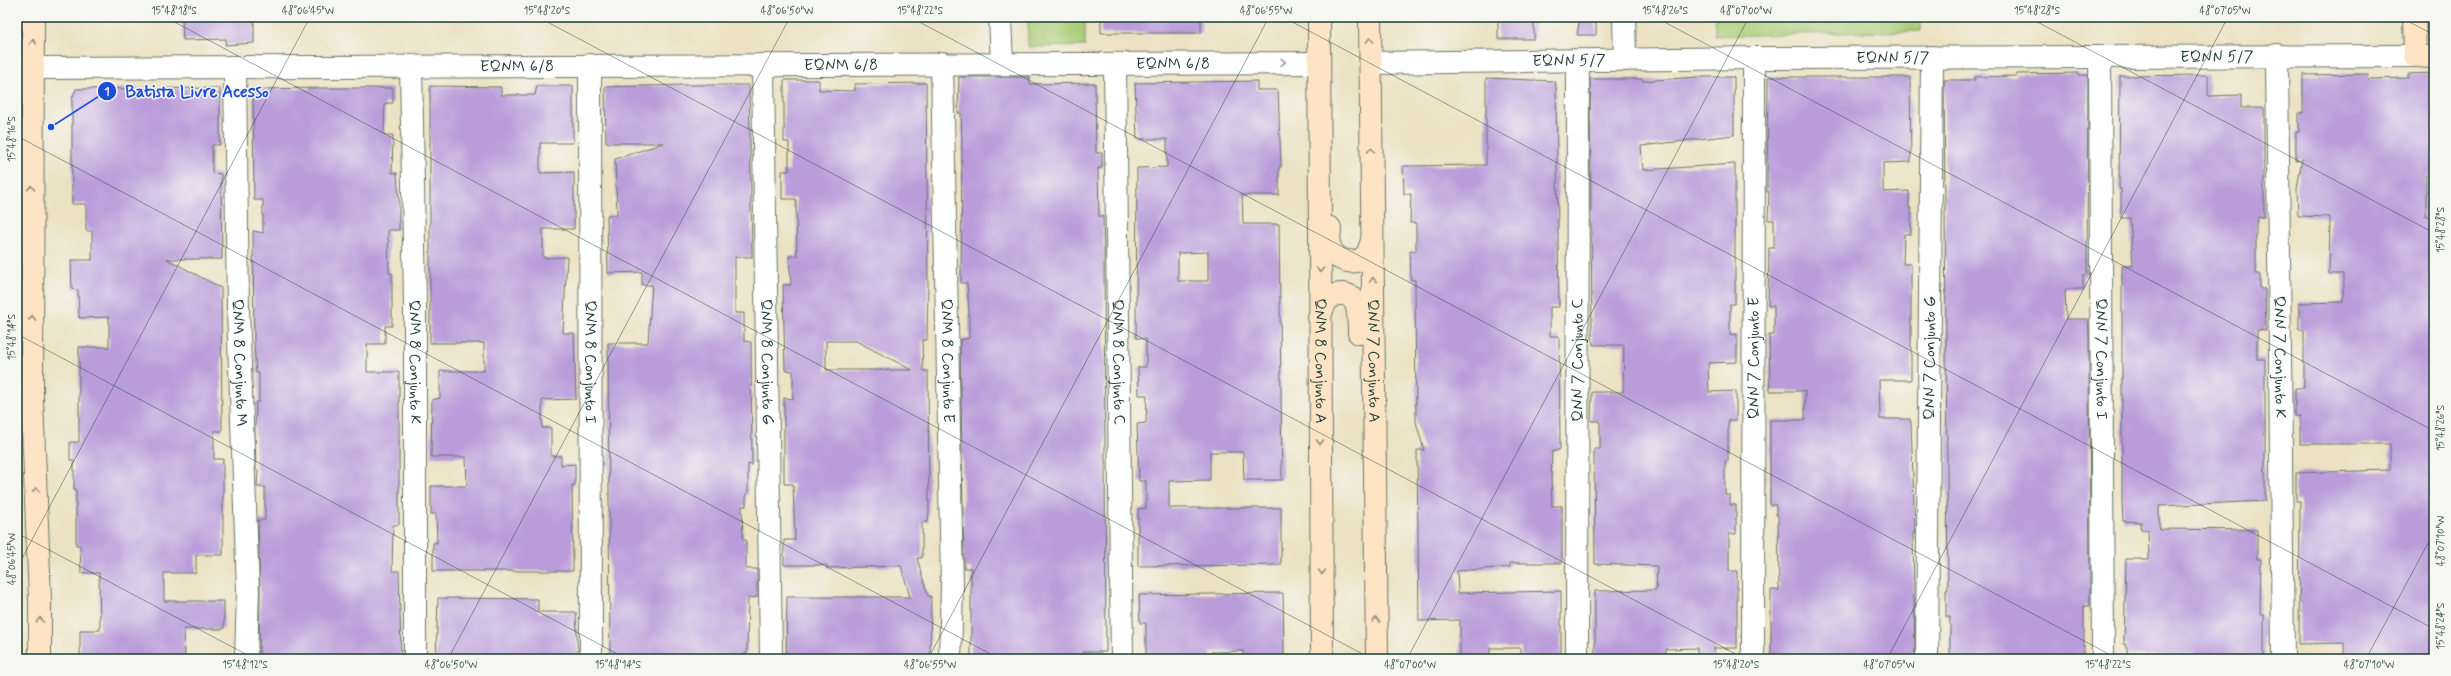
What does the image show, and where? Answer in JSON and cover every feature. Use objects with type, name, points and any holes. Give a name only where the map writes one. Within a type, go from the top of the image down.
[{"type":"main road","points":[[33,17],[33,68],[24,221],[40,599],[40,659]]},
{"type":"main road","points":[[1319,17],[1319,54],[1331,109],[1330,247],[1341,260],[1354,262],[1366,255],[1372,241]]},
{"type":"main road","name":"QNN 7 Conjunto A","points":[[1370,17],[1377,659]]},
{"type":"main road","points":[[2414,17],[2425,56]]},
{"type":"main road","name":"QNM 8 Conjunto A","points":[[1319,54],[1322,221],[1319,317],[1322,659]]},
{"type":"main road","points":[[17,267],[18,364],[32,401]]},
{"type":"main road","points":[[1319,317],[1328,298],[1337,294],[1352,298],[1359,307],[1361,459],[1376,553]]},
{"type":"street","points":[[1000,17],[1002,63]]},
{"type":"street","points":[[1624,17],[1625,60]]},
{"type":"street","name":"EQNM 6/8","points":[[33,68],[942,63],[1115,64],[1246,62],[1319,54]]},
{"type":"street","name":"EQNN 5/7","points":[[1371,63],[1754,58],[2100,58],[2277,55],[2425,56]]},
{"type":"street","name":"QNN 7 Conjunto K","points":[[2277,55],[2283,659]]},
{"type":"street","name":"QNN 7 Conjunto G","points":[[1927,659],[1932,57]]},
{"type":"street","name":"QNN 7 Conjunto E","points":[[1753,659],[1754,58]]},
{"type":"street","name":"QNN 7 Conjunto I","points":[[2100,58],[2103,659]]},
{"type":"street","name":"QNN 7 Conjunto C","points":[[1576,659],[1578,61]]},
{"type":"street","name":"QNM 8 Conjunto E","points":[[942,63],[952,578],[950,659]]},
{"type":"street","name":"QNM 8 Conjunto C","points":[[1115,64],[1122,659]]},
{"type":"street","name":"QNM 8 Conjunto K","points":[[411,65],[414,305],[415,659]]},
{"type":"street","name":"QNM 8 Conjunto I","points":[[590,65],[592,659]]},
{"type":"street","name":"QNM 8 Conjunto G","points":[[763,65],[771,659]]},
{"type":"street","name":"QNM 8 Conjunto M","points":[[235,67],[238,310],[248,591],[246,659]]},
{"type":"green space","points":[[1028,17],[1085,17],[1085,46],[1028,47]]},
{"type":"green space","points":[[1715,17],[1921,17],[1921,31],[1715,36]]},
{"type":"building","points":[[182,17],[254,17],[254,43],[225,45],[226,39],[183,40]]},
{"type":"building","points":[[1101,17],[1201,17],[1201,33],[1101,33]]},
{"type":"building","points":[[1498,17],[1534,17],[1534,39],[1498,39]]},
{"type":"building","points":[[1580,17],[1596,17],[1596,35],[1577,35]]},
{"type":"building","points":[[2079,73],[2079,75],[2088,75],[2087,275],[2083,275],[2083,289],[2065,289],[2066,319],[2088,319],[2089,332],[2090,606],[2084,606],[2084,659],[1950,659],[1950,617],[1946,617],[1946,590],[1948,590],[1944,80],[1975,80],[1975,77],[2016,76],[2016,74]]},
{"type":"building","points":[[2434,73],[2434,175],[2426,175],[2426,216],[2434,216],[2434,245],[2431,245],[2434,291],[2434,659],[2344,659],[2344,643],[2299,644],[2300,501],[2296,501],[2296,473],[2390,470],[2390,444],[2300,444],[2300,416],[2295,416],[2295,388],[2304,388],[2304,330],[2299,330],[2299,303],[2343,302],[2343,274],[2329,274],[2330,217],[2298,216],[2297,189],[2302,159],[2296,160],[2296,132],[2299,132],[2299,113],[2303,113],[2303,75],[2368,74],[2368,79],[2408,78],[2408,74]]},
{"type":"building","points":[[2208,75],[2208,96],[2241,95],[2241,108],[2264,108],[2264,217],[2258,217],[2256,226],[2256,274],[2260,274],[2260,289],[2265,289],[2266,331],[2257,330],[2257,359],[2265,359],[2265,501],[2159,506],[2159,529],[2257,530],[2257,559],[2261,559],[2260,615],[2264,615],[2264,659],[2195,659],[2195,655],[2127,656],[2127,644],[2124,644],[2126,559],[2149,559],[2148,530],[2141,530],[2141,522],[2123,521],[2122,265],[2133,265],[2130,218],[2121,218],[2121,189],[2119,189],[2120,76]]},
{"type":"building","points":[[959,77],[1030,77],[1030,84],[1095,83],[1096,153],[1102,153],[1102,168],[1098,168],[1099,216],[1103,216],[1104,254],[1106,652],[1083,652],[1084,659],[971,659],[971,568],[964,568],[960,340],[969,338],[969,312],[967,283],[961,283],[962,141],[961,113],[958,113]]},
{"type":"building","points":[[1697,77],[1734,77],[1734,135],[1641,146],[1643,170],[1735,164],[1735,304],[1730,304],[1730,335],[1737,334],[1737,362],[1708,363],[1709,392],[1736,391],[1736,420],[1728,420],[1728,461],[1725,461],[1725,495],[1730,495],[1730,505],[1736,505],[1736,534],[1729,534],[1729,571],[1737,571],[1737,648],[1714,648],[1714,659],[1697,659],[1697,648],[1666,649],[1666,657],[1595,658],[1595,591],[1656,590],[1657,566],[1595,564],[1594,449],[1600,449],[1600,421],[1591,421],[1592,392],[1623,392],[1624,345],[1593,345],[1590,79],[1642,79],[1642,81]]},
{"type":"building","points":[[1768,77],[1910,77],[1911,162],[1883,163],[1883,192],[1909,191],[1909,208],[1911,208],[1911,234],[1904,234],[1903,264],[1911,264],[1911,380],[1879,380],[1880,419],[1910,419],[1911,423],[1915,533],[1913,533],[1915,659],[1771,659],[1771,590],[1779,590],[1778,515],[1776,515],[1776,505],[1770,505],[1770,420],[1805,420],[1805,391],[1770,391],[1769,335],[1774,335],[1774,306],[1768,306],[1769,248],[1774,248],[1774,220],[1768,220]]},
{"type":"building","points":[[1486,78],[1555,81],[1556,86],[1559,307],[1550,307],[1550,336],[1559,336],[1560,449],[1552,452],[1551,478],[1552,506],[1562,506],[1562,563],[1510,563],[1510,567],[1457,571],[1458,593],[1561,591],[1561,659],[1521,659],[1521,648],[1490,648],[1490,659],[1460,659],[1460,620],[1419,621],[1417,450],[1424,450],[1416,422],[1415,280],[1411,280],[1410,251],[1416,251],[1416,223],[1410,223],[1411,194],[1404,194],[1403,166],[1486,165]]},
{"type":"building","points":[[784,80],[819,80],[819,90],[855,91],[855,84],[926,83],[928,284],[927,340],[922,340],[923,371],[928,371],[929,511],[928,522],[922,522],[922,558],[917,558],[928,596],[931,596],[930,659],[786,659],[787,597],[910,597],[901,566],[827,568],[827,565],[784,565],[784,540],[795,540],[793,484],[784,484],[784,398],[793,399],[793,371],[785,370],[783,285],[791,285],[789,256],[797,256],[796,199],[782,199],[782,171],[789,171],[789,142],[784,142]],"holes":[[[826,341],[856,341],[912,370],[826,370]]]},
{"type":"building","points":[[1257,81],[1257,90],[1278,90],[1281,167],[1279,167],[1279,195],[1242,195],[1243,224],[1279,224],[1282,480],[1244,480],[1243,452],[1210,452],[1210,480],[1169,481],[1169,508],[1281,508],[1281,565],[1138,566],[1138,509],[1146,508],[1146,481],[1139,481],[1137,424],[1146,423],[1147,395],[1139,395],[1138,367],[1146,367],[1146,339],[1136,338],[1137,168],[1167,167],[1167,139],[1137,139],[1135,83]],"holes":[[[1208,252],[1208,281],[1178,281],[1178,253]]]},
{"type":"building","points":[[749,85],[752,257],[735,257],[735,313],[744,313],[744,341],[751,342],[752,465],[748,464],[748,494],[746,494],[746,506],[742,506],[743,540],[746,540],[746,569],[757,569],[757,597],[748,598],[747,654],[744,654],[744,659],[610,659],[608,343],[648,343],[652,285],[642,285],[642,272],[608,273],[607,215],[617,215],[615,159],[664,143],[606,143],[605,87]]},
{"type":"building","points":[[430,86],[501,87],[501,95],[535,95],[537,86],[573,86],[573,143],[540,143],[540,173],[574,172],[574,229],[543,229],[543,258],[567,257],[563,333],[574,333],[576,399],[542,400],[542,428],[551,428],[551,456],[561,456],[561,465],[575,464],[575,485],[572,485],[573,571],[433,571],[433,543],[437,543],[436,514],[431,514],[431,486],[467,486],[466,457],[431,457],[432,400],[440,398],[440,371],[484,371],[484,343],[430,343]]},
{"type":"building","points":[[220,88],[220,145],[212,145],[212,173],[221,174],[222,259],[167,259],[221,288],[222,431],[214,431],[214,459],[223,459],[223,555],[196,555],[196,573],[164,573],[164,601],[224,601],[224,629],[184,629],[185,659],[80,659],[80,630],[100,630],[99,573],[81,573],[80,545],[76,545],[76,489],[74,489],[74,460],[70,460],[70,442],[79,442],[79,347],[109,347],[109,317],[79,318],[78,290],[72,289],[71,260],[92,260],[92,231],[86,231],[86,204],[72,204],[72,99],[76,89]]},
{"type":"building","points":[[393,88],[393,103],[385,103],[384,135],[393,135],[392,173],[397,173],[399,201],[399,230],[388,230],[389,273],[392,273],[392,326],[385,326],[385,344],[367,344],[367,372],[399,372],[399,525],[393,525],[392,571],[399,571],[401,656],[366,657],[366,659],[264,659],[264,657],[259,657],[260,591],[258,520],[265,520],[265,487],[257,487],[258,470],[256,470],[255,430],[256,402],[259,402],[259,373],[256,373],[254,344],[253,231],[263,233],[263,200],[254,200],[253,89]]},
{"type":"building","points":[[1283,593],[1284,659],[1245,659],[1243,651],[1211,652],[1212,659],[1146,659],[1146,623],[1140,623],[1139,595]]},
{"type":"building","points":[[438,598],[538,599],[538,612],[576,612],[578,656],[561,656],[561,659],[436,659]]},
{"type":"place","name":"Batista Livre Acesso","points":[[51,127]]}]
